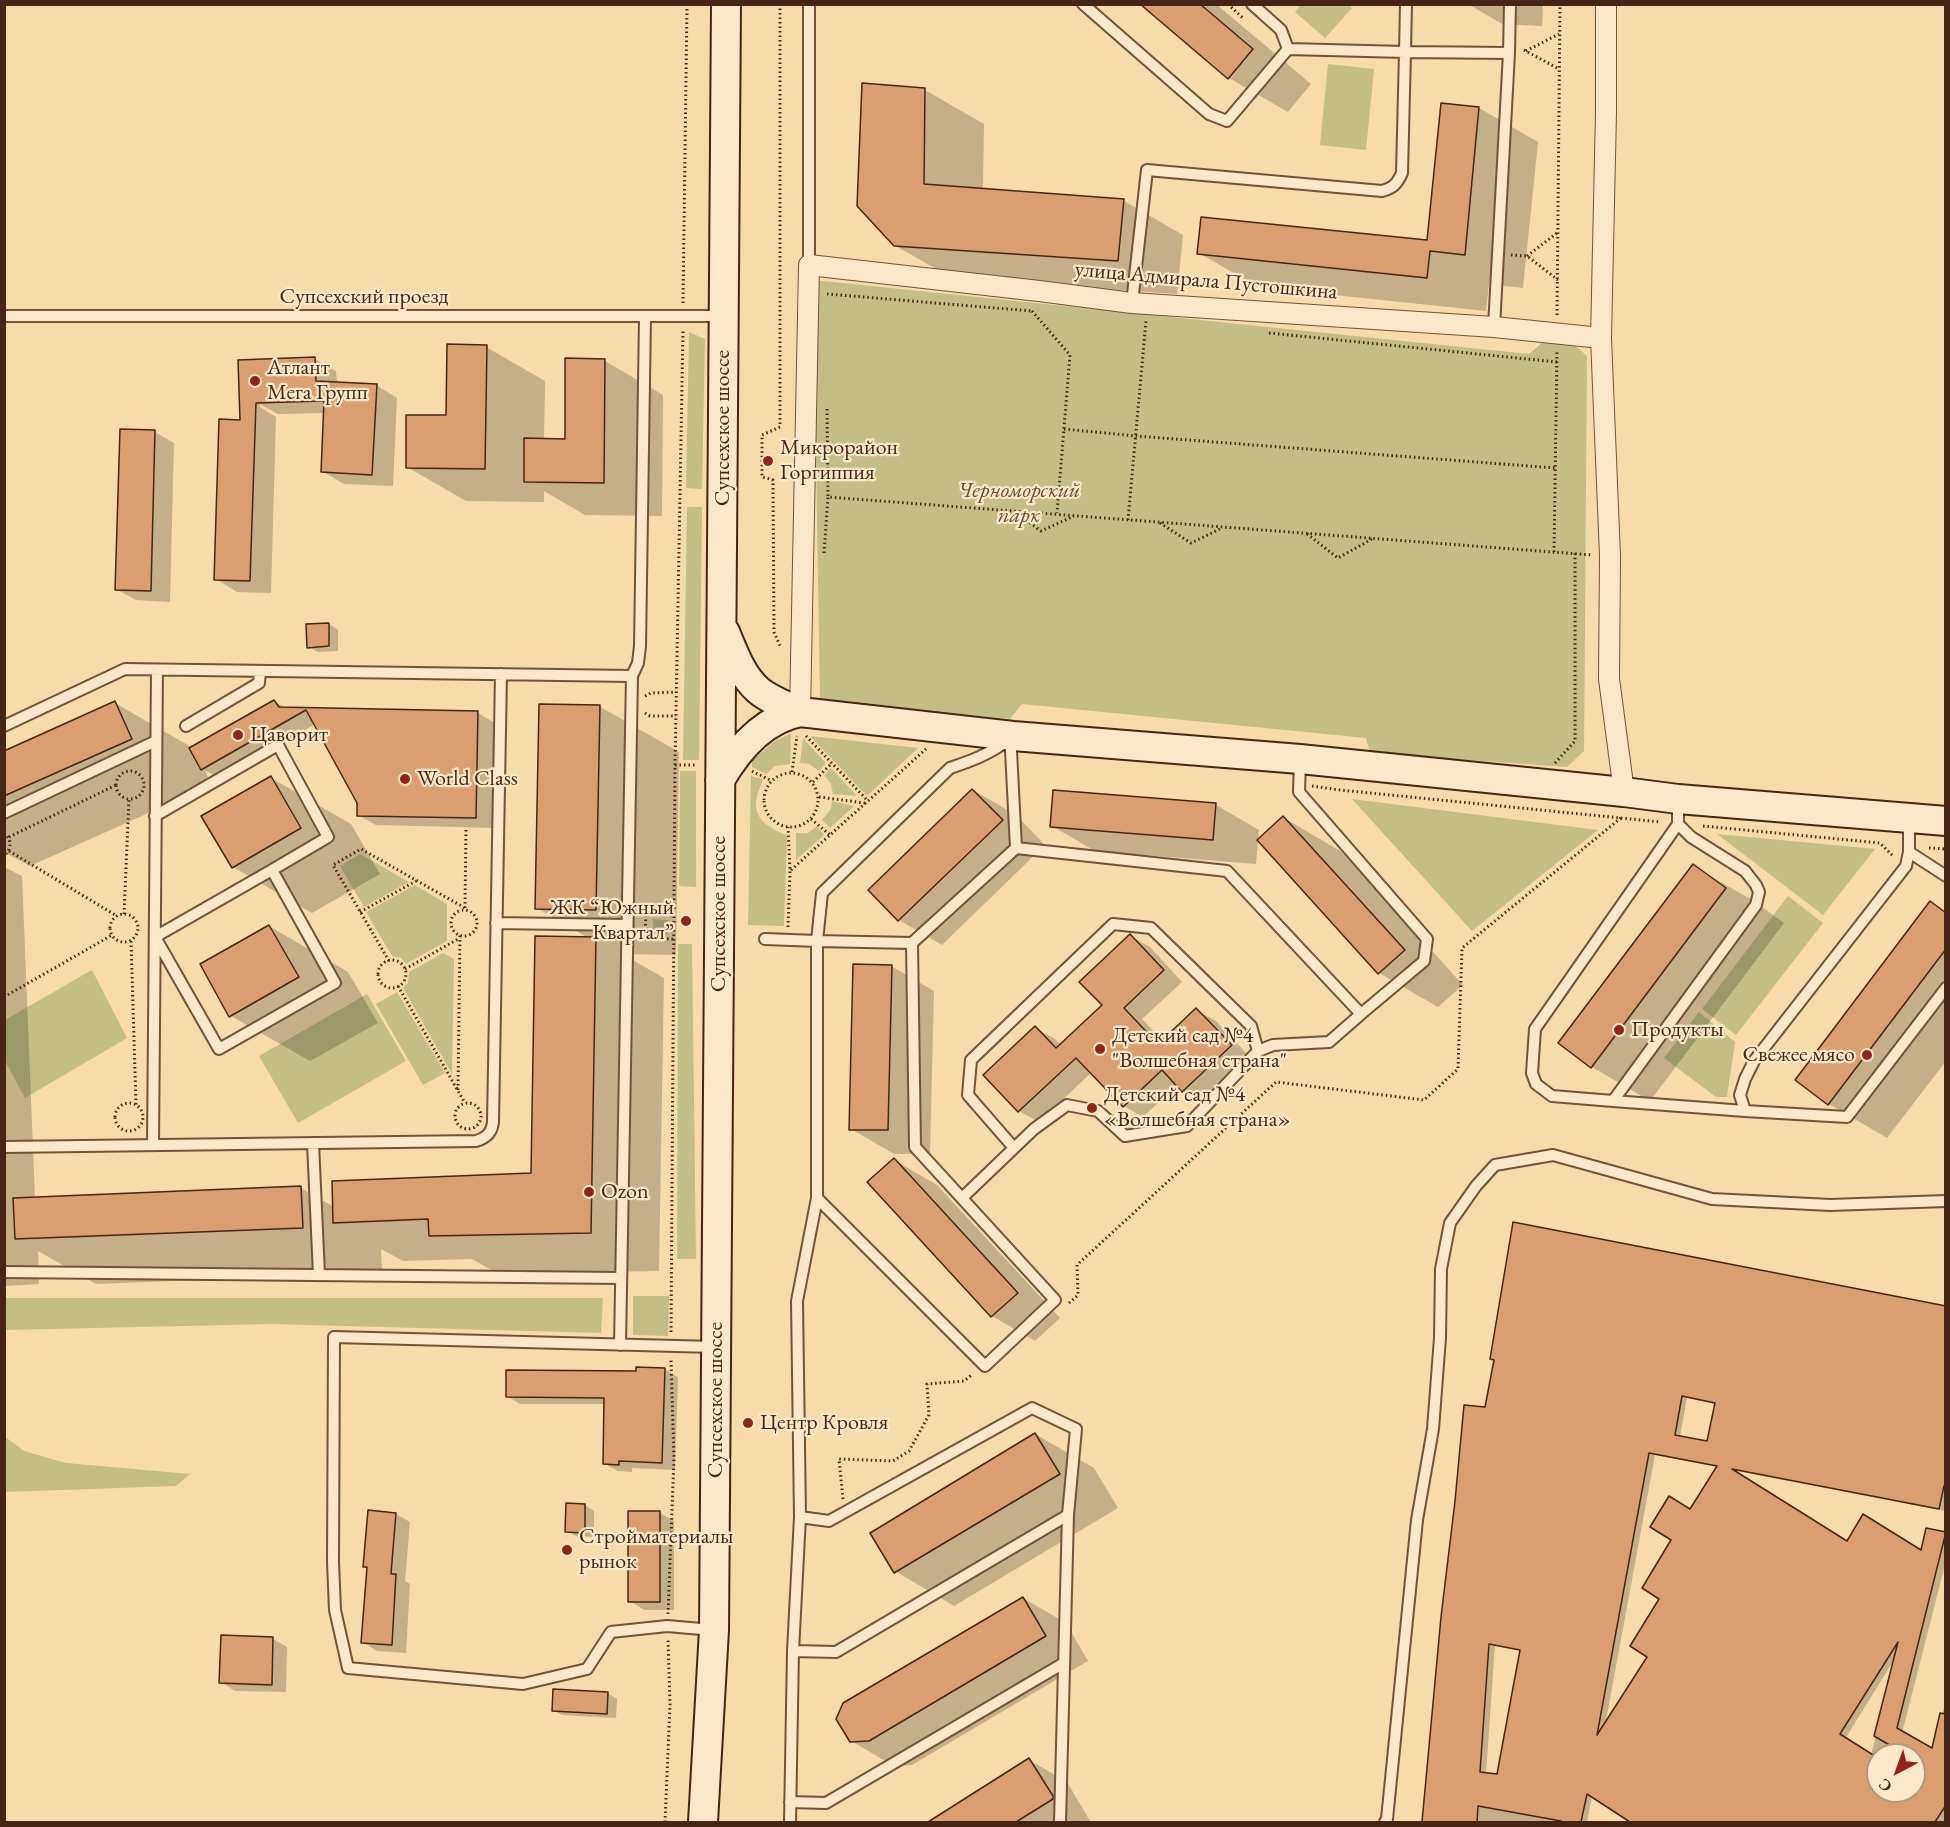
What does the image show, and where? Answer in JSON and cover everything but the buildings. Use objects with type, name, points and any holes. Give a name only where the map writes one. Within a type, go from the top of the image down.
[{"type":"main road","name":"Супсехское шоссе","points":[[703,1822],[714,1630],[726,4]]},
{"type":"main road","points":[[721,624],[741,667],[752,683],[801,725],[1013,736],[1300,759],[1554,798],[1624,792],[1678,812],[1946,821]]},
{"type":"main road","points":[[720,780],[736,757],[757,734],[774,720],[789,714],[801,725]]},
{"type":"street","points":[[1606,4],[1601,338],[1610,556],[1609,679],[1624,792]]},
{"type":"street","name":"улица Адмирала Пустошкина","points":[[809,265],[1140,303],[1494,327],[1601,338]]},
{"type":"street","points":[[801,725],[809,265]]},
{"type":"lane","points":[[809,4],[809,265]]},
{"type":"lane","points":[[1083,4],[1209,114],[1227,121],[1288,50]]},
{"type":"lane","points":[[1252,4],[1281,30],[1288,50]]},
{"type":"lane","points":[[1140,303],[1147,170],[1382,191],[1398,183],[1402,173],[1406,4]]},
{"type":"lane","points":[[1494,327],[1510,4]]},
{"type":"lane","points":[[1288,50],[1404,52],[1509,47]]},
{"type":"lane","name":"Супсехский проезд","points":[[4,316],[723,316]]},
{"type":"lane","points":[[620,1345],[632,676],[638,663],[640,646],[645,317]]},
{"type":"lane","points":[[4,726],[125,669],[632,676]]},
{"type":"lane","points":[[153,1145],[157,670]]},
{"type":"lane","points":[[186,726],[259,683],[260,671]]},
{"type":"lane","points":[[4,1148],[476,1141],[488,1136],[493,1122],[501,674]]},
{"type":"lane","points":[[1013,736],[1011,751],[1016,848]]},
{"type":"lane","points":[[790,1822],[793,1651],[801,1518],[798,1301],[817,1198],[817,941],[822,893],[950,768],[996,749],[1013,736]]},
{"type":"lane","points":[[4,813],[156,741]]},
{"type":"lane","points":[[154,937],[328,837],[278,745],[155,816]]},
{"type":"lane","points":[[962,1198],[1034,1129],[1067,1105],[1098,1111],[1125,1136],[1187,1126],[1258,1051],[1273,1045],[1329,1042],[1424,961],[1427,939],[1299,792],[1300,759]]},
{"type":"lane","points":[[1613,1101],[1756,905],[1759,892],[1745,871],[1691,837],[1678,812],[1535,1029],[1532,1073],[1536,1084],[1552,1096],[1613,1101],[1745,1111],[1847,1116],[1946,988]]},
{"type":"lane","points":[[1745,1111],[1740,1095],[1744,1078],[1754,1061],[1906,866],[1909,852],[1910,819]]},
{"type":"lane","points":[[765,939],[912,943],[1016,848],[1227,871],[1361,1014]]},
{"type":"lane","points":[[1909,852],[1946,876]]},
{"type":"lane","points":[[154,937],[219,1049],[287,1011],[335,983],[272,870]]},
{"type":"lane","points":[[496,923],[627,926]]},
{"type":"lane","points":[[1014,1148],[968,1095],[971,1060],[1113,924],[1151,928],[1251,1026],[1258,1051]]},
{"type":"lane","points":[[817,1198],[985,1366],[1055,1300],[915,1147],[912,943]]},
{"type":"lane","points":[[313,1143],[319,1275]]},
{"type":"lane","points":[[1385,1822],[1417,1520],[1433,1429],[1440,1338],[1441,1269],[1450,1223],[1482,1179],[1495,1165],[1553,1155],[1712,1199],[1830,1205],[1946,1201]]},
{"type":"lane","points":[[4,1272],[621,1278]]},
{"type":"lane","points":[[714,1630],[667,1626],[610,1632],[587,1669],[523,1684],[348,1668],[335,1610],[333,1562],[334,1337],[716,1347]]},
{"type":"lane","points":[[801,1518],[829,1521],[1032,1408],[1076,1429],[1068,1515],[1060,1822]]},
{"type":"lane","points":[[793,1651],[836,1652],[1068,1515]]},
{"type":"lane","points":[[790,1802],[826,1803],[1065,1663]]},
{"type":"path","points":[[665,1822],[670,1705],[667,1626],[674,1459],[671,1346],[673,939],[687,4]]},
{"type":"path","points":[[780,4],[780,427],[762,435],[762,477],[773,480],[774,632],[783,652]]},
{"type":"path","points":[[1228,4],[1245,20]]},
{"type":"path","points":[[1554,552],[1560,4]]},
{"type":"path","points":[[1526,51],[1559,34]]},
{"type":"path","points":[[1509,47],[1526,51],[1559,69]]},
{"type":"path","points":[[1527,256],[1558,232]]},
{"type":"path","points":[[1498,254],[1527,256],[1558,280]]},
{"type":"path","points":[[824,294],[1043,312]]},
{"type":"path","points":[[1128,520],[1136,436],[1140,303]]},
{"type":"path","points":[[1032,311],[1070,355],[1057,514]]},
{"type":"path","points":[[1264,332],[1557,362]]},
{"type":"path","points":[[823,563],[828,497],[826,402]]},
{"type":"path","points":[[1064,429],[1556,468]]},
{"type":"path","points":[[828,497],[1610,556]]},
{"type":"path","points":[[1014,511],[1041,531],[1075,516]]},
{"type":"path","points":[[1159,522],[1191,543],[1224,527]]},
{"type":"path","points":[[1306,533],[1338,558],[1374,538]]},
{"type":"path","points":[[1554,798],[1554,764],[1575,741],[1575,553]]},
{"type":"path","points":[[643,698],[651,693],[676,692]]},
{"type":"path","points":[[643,710],[650,716],[676,716]]},
{"type":"path","points":[[801,725],[866,802]]},
{"type":"path","points":[[792,772],[801,725]]},
{"type":"path","points":[[790,870],[932,744]]},
{"type":"path","points":[[813,782],[832,763]]},
{"type":"path","points":[[130,771],[137,773],[143,785],[142,792],[129,799],[117,792],[116,785],[117,778],[130,771]]},
{"type":"path","points":[[792,772],[801,774],[813,782],[819,797],[818,807],[811,819],[798,826],[788,827],[770,818],[766,812],[764,798],[767,786],[774,778],[792,772]]},
{"type":"path","points":[[9,837],[116,785]]},
{"type":"path","points":[[1055,1300],[1070,1304],[1078,1295],[1077,1265],[1276,1082],[1424,1100],[1458,1069],[1462,948],[1622,818],[1624,792]]},
{"type":"path","points":[[819,797],[866,802]]},
{"type":"path","points":[[124,914],[129,799]]},
{"type":"path","points":[[811,819],[830,835]]},
{"type":"path","points":[[787,940],[790,870],[788,827]]},
{"type":"path","points":[[465,909],[466,830]]},
{"type":"path","points":[[4,833],[9,837],[11,844],[4,856]]},
{"type":"path","points":[[388,961],[333,866],[362,849],[476,917],[475,930],[470,934],[460,936],[405,969]]},
{"type":"path","points":[[9,851],[117,916]]},
{"type":"path","points":[[360,912],[417,881]]},
{"type":"path","points":[[458,1090],[460,936],[453,929],[451,922],[458,911],[465,909]]},
{"type":"path","points":[[131,941],[117,940],[112,935],[110,928],[117,916],[124,914],[131,916],[138,928],[131,941],[136,1105],[141,1110],[143,1118],[135,1130],[122,1130],[115,1117],[117,1110],[129,1103],[136,1105]]},
{"type":"path","points":[[673,939],[645,938],[646,914],[674,915]]},
{"type":"path","points":[[4,997],[112,935]]},
{"type":"path","points":[[388,961],[399,962],[405,969],[404,981],[398,986],[392,988],[380,981],[378,974],[380,967],[388,961]]},
{"type":"path","points":[[398,986],[465,1104]]},
{"type":"path","points":[[465,1104],[475,1104],[482,1116],[477,1125],[468,1129],[461,1127],[455,1115],[457,1109],[465,1104]]},
{"type":"path","points":[[844,1513],[839,1459],[893,1461],[909,1451],[930,1415],[927,1384],[964,1381],[985,1366]]},
{"type":"green space","points":[[1301,5],[1349,5],[1352,8],[1325,38],[1295,12]]},
{"type":"green space","points":[[1328,64],[1374,69],[1366,150],[1320,145]]},
{"type":"green space","name":"Черноморский парк","points":[[813,280],[1529,354],[1543,342],[1571,342],[1587,356],[1584,751],[1567,767],[1370,753],[1366,738],[1022,704],[1010,719],[825,701],[820,698]]},
{"type":"green space","points":[[689,332],[705,339],[702,489],[686,488]]},
{"type":"green space","points":[[687,507],[702,507],[699,760],[683,760]]},
{"type":"green space","points":[[791,734],[790,764],[775,766],[766,774],[752,767],[752,760],[776,740]]},
{"type":"green space","points":[[810,736],[918,748],[867,796]]},
{"type":"green space","points":[[803,738],[826,763],[819,771],[809,764],[800,763]]},
{"type":"green space","points":[[831,768],[857,796],[833,794],[831,784],[824,775]]},
{"type":"green space","points":[[680,771],[696,771],[696,887],[679,886]]},
{"type":"green space","points":[[751,776],[763,779],[756,800],[758,815],[766,824],[787,835],[784,926],[748,925]]},
{"type":"green space","points":[[1352,799],[1598,830],[1472,931]]},
{"type":"green space","points":[[832,801],[854,806],[830,828],[822,820],[831,809]]},
{"type":"green space","points":[[817,826],[824,835],[796,860],[796,833],[808,833]]},
{"type":"green space","points":[[1717,834],[1875,849],[1823,915]]},
{"type":"green space","points":[[360,854],[409,882],[364,907],[340,866]]},
{"type":"green space","points":[[415,885],[447,904],[447,941],[406,964],[401,958],[392,956],[366,912]]},
{"type":"green space","points":[[1788,896],[1823,923],[1736,1035],[1702,1009]]},
{"type":"green space","points":[[653,919],[668,920],[667,934],[653,934]]},
{"type":"green space","points":[[678,944],[692,944],[696,1259],[677,1259]]},
{"type":"green space","points":[[443,953],[454,959],[452,1074],[403,988],[408,983],[409,972]]},
{"type":"green space","points":[[92,970],[127,1038],[25,1098],[5,1061],[5,1020]]},
{"type":"green space","points":[[397,992],[445,1073],[423,1085],[376,1004]]},
{"type":"green space","points":[[367,994],[406,1061],[298,1123],[259,1056]]},
{"type":"green space","points":[[1699,1012],[1735,1042],[1727,1097],[1716,1097],[1664,1058]]},
{"type":"green space","points":[[633,1296],[669,1296],[668,1336],[633,1335]]},
{"type":"green space","points":[[4,1298],[603,1298],[601,1333],[272,1324],[5,1330]]},
{"type":"green space","points":[[4,1436],[24,1451],[66,1463],[190,1474],[176,1486],[5,1492]]},
{"type":"place","name":"Атлант Мега Групп","points":[[255,381]]},
{"type":"place","name":"Микрорайон Горгиппия","points":[[768,461]]},
{"type":"place","name":"Цаворит","points":[[238,735]]},
{"type":"place","name":"World Class","points":[[405,779]]},
{"type":"place","name":"ЖК “Южный Квартал”","points":[[686,921]]},
{"type":"place","name":"Продукты","points":[[1619,1030]]},
{"type":"place","name":"Детский сад №4 \"Волшебная страна\"","points":[[1100,1049]]},
{"type":"place","name":"Свежее мясо","points":[[1867,1055]]},
{"type":"place","name":"Детский сад №4 «Волшебная страна»","points":[[1092,1108]]},
{"type":"place","name":"Ozon","points":[[589,1192]]},
{"type":"place","name":"Центр Кровля","points":[[748,1423]]},
{"type":"place","name":"Стройматериалы рынок","points":[[567,1550]]}]
